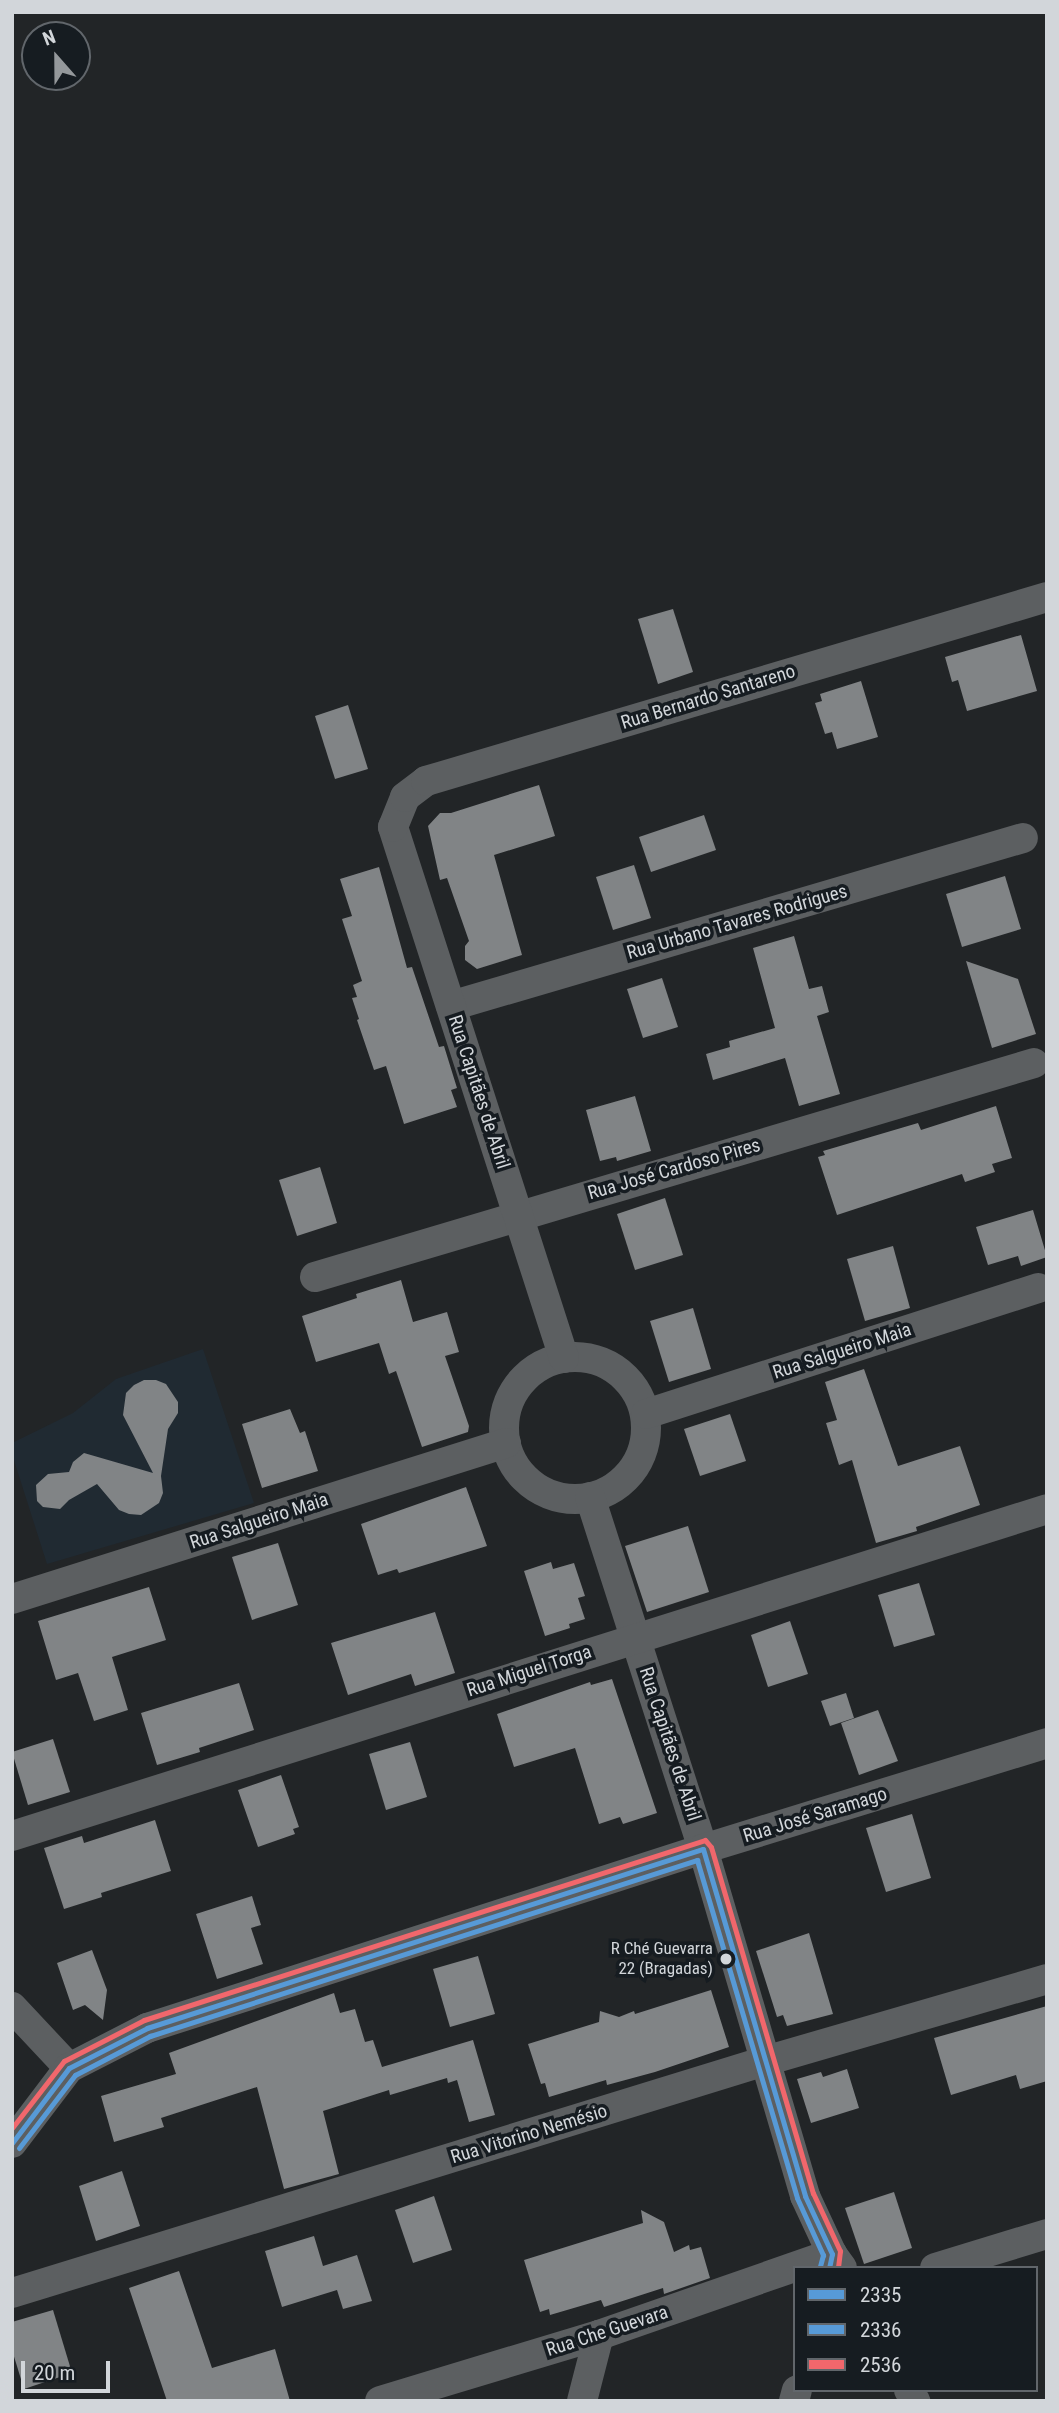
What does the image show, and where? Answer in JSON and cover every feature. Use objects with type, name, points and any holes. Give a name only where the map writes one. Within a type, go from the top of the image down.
[{"type":"street","name":"Rua Bernardo Santareno","points":[[393,827],[405,797],[426,781],[1047,597]]},
{"type":"street","name":"Rua Capitães de Abril","points":[[393,827],[564,1358]]},
{"type":"street","name":"Rua Urbano Tavares Rodrigues","points":[[451,1006],[1023,838]]},
{"type":"street","name":"Rua José Cardoso Pires","points":[[315,1277],[1034,1063]]},
{"type":"street","name":"Rua Salgueiro Maia","points":[[646,1414],[1038,1288]]},
{"type":"street","points":[[564,1358],[586,1358],[607,1364],[631,1385],[646,1414],[646,1436],[634,1466],[611,1489],[590,1497],[568,1498],[547,1493],[528,1481],[514,1464],[506,1443],[504,1424],[508,1405],[516,1388],[529,1374],[545,1363],[564,1358]]},
{"type":"street","name":"Rua Salgueiro Maia","points":[[12,1599],[506,1443]]},
{"type":"street","name":"Rua Capitães de Abril","points":[[590,1497],[703,1849],[805,2196],[834,2263]]},
{"type":"street","name":"Rua Miguel Torga","points":[[12,1836],[1046,1509]]},
{"type":"street","name":"Rua José Saramago","points":[[69,2068],[146,2028],[703,1849],[1047,1744]]},
{"type":"street","name":"Rua Vitorino Nemésio","points":[[12,2293],[765,2061],[1047,1979]]},
{"type":"street","points":[[12,2007],[69,2068],[12,2143]]},
{"type":"street","points":[[942,2266],[1047,2234]]},
{"type":"street","name":"Rua Che Guevara","points":[[380,2401],[793,2276]]},
{"type":"street","points":[[582,2401],[598,2335]]},
{"type":"shaded area","points":[[203,1349],[254,1503],[47,1564],[12,1454],[12,1443],[73,1413],[116,1379]]},
{"type":"building","points":[[673,609],[693,672],[658,684],[638,619]]},
{"type":"building","points":[[1021,635],[1037,691],[967,711],[958,680],[952,682],[945,657]]},
{"type":"building","points":[[861,681],[878,737],[837,749],[832,732],[825,734],[815,703],[822,701],[820,694]]},
{"type":"building","points":[[348,705],[368,769],[335,779],[315,716]]},
{"type":"building","points":[[539,785],[555,836],[494,855],[522,955],[477,969],[465,960],[465,946],[469,941],[447,878],[440,880],[428,826],[440,813],[451,813]]},
{"type":"building","points":[[704,815],[716,850],[651,872],[639,837]]},
{"type":"building","points":[[634,865],[651,918],[613,930],[596,877]]},
{"type":"building","points":[[379,867],[407,968],[412,967],[439,1047],[444,1046],[457,1088],[451,1090],[457,1107],[404,1124],[386,1066],[374,1070],[357,1020],[359,1019],[352,998],[357,997],[353,985],[362,981],[342,919],[352,916],[340,879]]},
{"type":"building","points":[[1005,876],[1021,929],[962,947],[946,894]]},
{"type":"building","points":[[794,936],[809,989],[822,986],[829,1012],[817,1016],[840,1094],[799,1106],[785,1058],[713,1080],[706,1054],[730,1047],[729,1041],[775,1028],[753,948]]},
{"type":"building","points":[[966,961],[1018,979],[1036,1034],[992,1048]]},
{"type":"building","points":[[662,978],[678,1027],[643,1038],[627,989]]},
{"type":"building","points":[[635,1096],[651,1151],[617,1161],[616,1157],[600,1161],[586,1110]]},
{"type":"building","points":[[996,1106],[1012,1158],[992,1164],[995,1172],[965,1182],[962,1174],[837,1215],[818,1157],[825,1155],[823,1151],[918,1123],[921,1130]]},
{"type":"building","points":[[320,1167],[337,1223],[297,1236],[279,1180]]},
{"type":"building","points":[[665,1198],[683,1255],[635,1270],[617,1214]]},
{"type":"building","points":[[1033,1210],[1047,1257],[1021,1266],[1018,1256],[988,1265],[976,1227]]},
{"type":"building","points":[[893,1246],[910,1308],[865,1321],[847,1259]]},
{"type":"building","points":[[401,1280],[413,1322],[447,1312],[459,1352],[445,1356],[469,1426],[468,1432],[422,1447],[396,1371],[389,1374],[379,1343],[316,1362],[302,1316],[357,1298],[356,1294]]},
{"type":"building","points":[[693,1308],[711,1369],[669,1382],[650,1321]]},
{"type":"building","points":[[864,1369],[898,1466],[960,1446],[980,1505],[916,1527],[917,1531],[876,1543],[852,1460],[839,1465],[826,1423],[837,1420],[825,1382]]},
{"type":"building","points":[[144,1380],[156,1380],[166,1384],[178,1402],[178,1413],[168,1429],[161,1476],[163,1493],[159,1503],[141,1515],[129,1514],[119,1510],[97,1484],[69,1500],[60,1509],[43,1507],[37,1501],[36,1485],[48,1474],[69,1472],[73,1462],[84,1453],[153,1473],[123,1415],[126,1393]]},
{"type":"building","points":[[290,1409],[300,1433],[305,1431],[318,1471],[262,1488],[242,1424]]},
{"type":"building","points":[[730,1414],[746,1461],[700,1476],[684,1429]]},
{"type":"building","points":[[466,1487],[487,1546],[399,1573],[397,1569],[378,1575],[361,1524]]},
{"type":"building","points":[[688,1526],[709,1592],[647,1612],[625,1546]]},
{"type":"building","points":[[278,1543],[298,1605],[252,1620],[232,1557]]},
{"type":"building","points":[[551,1562],[553,1569],[574,1563],[585,1596],[578,1598],[585,1619],[569,1624],[570,1628],[545,1636],[524,1571]]},
{"type":"building","points":[[919,1583],[935,1635],[894,1647],[878,1595]]},
{"type":"building","points":[[149,1587],[166,1640],[112,1657],[128,1710],[94,1721],[78,1673],[56,1680],[38,1621]]},
{"type":"building","points":[[435,1612],[455,1673],[415,1686],[411,1674],[348,1695],[331,1643]]},
{"type":"building","points":[[790,1621],[808,1674],[768,1687],[751,1635]]},
{"type":"building","points":[[612,1679],[657,1813],[623,1824],[620,1817],[599,1824],[575,1748],[514,1767],[497,1714],[590,1682],[591,1685]]},
{"type":"building","points":[[239,1683],[254,1730],[199,1748],[200,1752],[157,1765],[141,1713]]},
{"type":"building","points":[[846,1693],[854,1718],[830,1726],[821,1701]]},
{"type":"building","points":[[878,1710],[898,1761],[859,1775],[841,1723]]},
{"type":"building","points":[[53,1739],[70,1792],[28,1805],[12,1752]]},
{"type":"building","points":[[410,1742],[427,1797],[386,1810],[369,1754]]},
{"type":"building","points":[[281,1775],[299,1827],[293,1829],[295,1834],[258,1847],[238,1790]]},
{"type":"building","points":[[912,1814],[931,1878],[886,1892],[866,1828]]},
{"type":"building","points":[[155,1820],[171,1871],[101,1893],[102,1897],[64,1909],[44,1848],[82,1836],[84,1843]]},
{"type":"building","points":[[252,1896],[261,1925],[251,1928],[263,1964],[217,1979],[196,1914]]},
{"type":"building","points":[[809,1933],[833,2014],[787,2026],[783,2015],[777,2017],[756,1951]]},
{"type":"building","points":[[92,1950],[107,1990],[103,2020],[85,2005],[73,2010],[57,1963]]},
{"type":"building","points":[[478,1956],[495,2014],[450,2027],[433,1969]]},
{"type":"building","points":[[711,1990],[729,2047],[655,2072],[607,2085],[606,2080],[549,2097],[545,2083],[541,2084],[528,2044],[599,2022],[600,2011],[619,2017],[634,2011],[635,2014]]},
{"type":"building","points":[[334,1993],[340,2013],[355,2009],[365,2042],[373,2040],[382,2067],[473,2040],[495,2115],[469,2122],[457,2080],[448,2083],[447,2078],[390,2095],[389,2090],[323,2111],[339,2174],[284,2189],[257,2087],[161,2118],[164,2127],[114,2142],[101,2096],[176,2074],[169,2053]]},
{"type":"building","points":[[1047,2006],[1047,2081],[1020,2089],[1016,2075],[951,2095],[934,2038]]},
{"type":"building","points":[[847,2069],[859,2108],[811,2123],[797,2079],[821,2072],[823,2077]]},
{"type":"building","points":[[122,2171],[140,2226],[96,2241],[79,2186]]},
{"type":"building","points":[[894,2192],[912,2248],[864,2264],[845,2208]]},
{"type":"building","points":[[434,2196],[452,2250],[413,2263],[395,2210]]},
{"type":"building","points":[[641,2210],[664,2222],[674,2252],[689,2245],[690,2250],[701,2247],[710,2278],[664,2294],[663,2288],[604,2307],[601,2300],[550,2315],[549,2309],[540,2312],[524,2260],[643,2223]]},
{"type":"building","points":[[314,2236],[323,2266],[357,2255],[372,2301],[343,2309],[337,2290],[282,2307],[265,2251]]},
{"type":"building","points":[[179,2271],[212,2368],[275,2349],[290,2401],[167,2401],[129,2288]]},
{"type":"building","points":[[53,2310],[72,2373],[24,2389],[12,2350],[12,2322]]},
{"type":"transit line","name":"2536","points":[[12,2128],[64,2061],[144,2020],[705,1840],[711,1847],[813,2193],[840,2251],[838,2266]]},
{"type":"transit line","name":"2335","points":[[12,2143],[69,2068],[147,2028],[703,1849],[805,2196],[832,2254],[829,2266]]},
{"type":"transit line","name":"2336","points":[[19,2148],[75,2075],[150,2036],[697,1860],[797,2198],[823,2255],[820,2266]]},
{"type":"place","name":"R Ché Guevarra 22 (Bragadas)","points":[[726,1959]]}]
